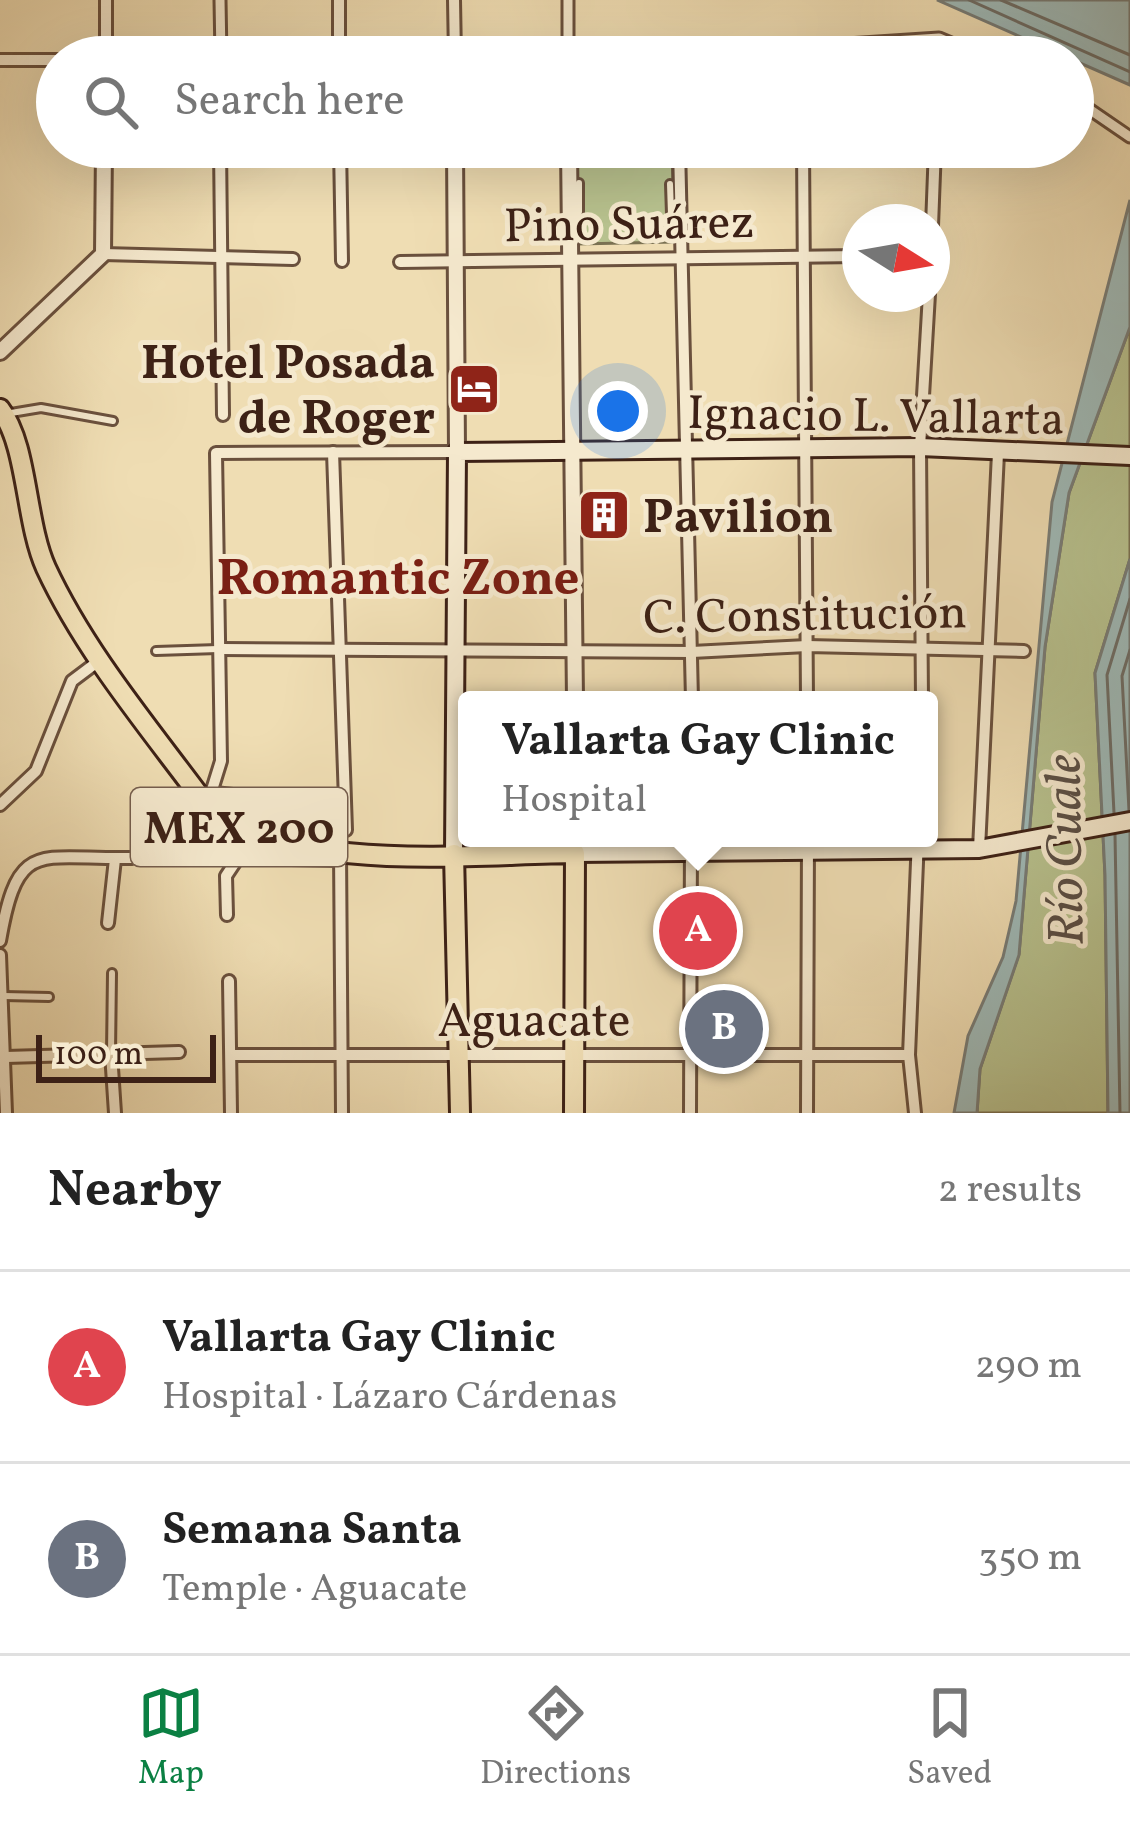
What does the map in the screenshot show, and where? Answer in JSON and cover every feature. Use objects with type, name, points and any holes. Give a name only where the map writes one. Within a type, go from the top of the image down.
[{"type":"main road","name":"MEX 200","points":[[2,411],[35,540],[100,660],[210,798],[259,837],[340,855],[548,847]]},
{"type":"main road","name":"Ignacio L. Vallarta","points":[[457,452],[920,447],[1130,456]]},
{"type":"main road","points":[[457,452],[454,854],[460,1113]]},
{"type":"main road","points":[[938,845],[993,847],[1130,821]]},
{"type":"main road","points":[[574,1113],[575,847]]},
{"type":"street","points":[[106,0],[106,36]]},
{"type":"street","points":[[220,0],[221,36]]},
{"type":"street","points":[[339,0],[340,36]]},
{"type":"street","points":[[454,0],[454,36]]},
{"type":"street","points":[[568,0],[568,36]]},
{"type":"street","points":[[0,60],[36,60]]},
{"type":"street","points":[[1094,112],[1130,137]]},
{"type":"street","points":[[103,254],[104,168]]},
{"type":"street","points":[[220,168],[223,415]]},
{"type":"street","points":[[340,168],[342,261]]},
{"type":"street","points":[[455,168],[457,452]]},
{"type":"street","points":[[569,168],[575,691]]},
{"type":"street","points":[[681,168],[692,691]]},
{"type":"street","points":[[803,168],[807,691]]},
{"type":"street","points":[[933,204],[934,168]]},
{"type":"street","points":[[0,352],[103,254],[293,259]]},
{"type":"street","name":"Pino Suárez","points":[[400,262],[571,256],[842,256]]},
{"type":"street","points":[[922,691],[920,447],[928,312]]},
{"type":"street","points":[[333,452],[346,830]]},
{"type":"street","name":"Ignacio L. Vallarta","points":[[221,649],[216,453],[457,452]]},
{"type":"street","points":[[993,847],[986,646],[998,453]]},
{"type":"street","name":"C. Constitución","points":[[221,649],[692,652],[807,646],[986,646],[1024,651]]},
{"type":"street","points":[[210,798],[221,761],[221,649]]},
{"type":"street","points":[[0,805],[36,772],[72,681],[100,660]]},
{"type":"street","points":[[690,1113],[691,847]]},
{"type":"street","points":[[808,847],[808,1113]]},
{"type":"street","points":[[915,1113],[910,1055],[918,847]]},
{"type":"street","points":[[227,915],[226,876],[238,858],[340,855],[342,1113]]},
{"type":"street","points":[[0,940],[9,888],[19,869],[38,860],[132,858]]},
{"type":"street","points":[[108,923],[116,859]]},
{"type":"street","points":[[0,955],[6,1113]]},
{"type":"street","points":[[229,981],[232,1113]]},
{"type":"street","points":[[0,1026],[5,1012]]},
{"type":"street","points":[[6,1057],[178,1052]]},
{"type":"street","points":[[111,1053],[115,1113]]},
{"type":"street","name":"Aguacate","points":[[230,1054],[910,1055]]},
{"type":"lane","points":[[570,222],[579,212],[579,183]]},
{"type":"lane","points":[[670,184],[670,214],[682,222]]},
{"type":"lane","points":[[2,411],[41,407],[113,421]]},
{"type":"lane","name":"C. Constitución","points":[[156,651],[221,649]]},
{"type":"lane","points":[[210,798],[314,802],[317,848]]},
{"type":"lane","points":[[111,1053],[112,973]]},
{"type":"lane","points":[[4,996],[49,997]]},
{"type":"green space","points":[[576,168],[672,168],[674,242],[577,244]]},
{"type":"green space","points":[[1130,327],[1130,559],[1095,673],[1105,875],[1108,1113],[977,1113],[980,1069],[1019,954],[1045,647],[1069,493]]},
{"type":"water","points":[[937,0],[1130,0],[1130,85],[1094,69],[1094,36],[1019,36]]},
{"type":"water","points":[[1130,200],[1130,327],[1069,493],[1045,647],[1019,955],[980,1069],[977,1113],[954,1113],[968,1036],[1003,957],[1016,901],[1052,502]]},
{"type":"water","points":[[1130,559],[1130,1113],[1108,1113],[1105,875],[1095,673]]},
{"type":"place","name":"Hotel Posada de Roger","points":[[474,389]]},
{"type":"place","name":"Pavilion","points":[[604,515]]},
{"type":"place","name":"Vallarta Gay Clinic","points":[[698,931]]},
{"type":"place","name":"Semana Santa","points":[[724,1029]]},
{"type":"district","name":"Romantic Zone","points":[[398,576]]},
{"type":"water label","name":"Río Cuale","points":[[1063,850]]}]
